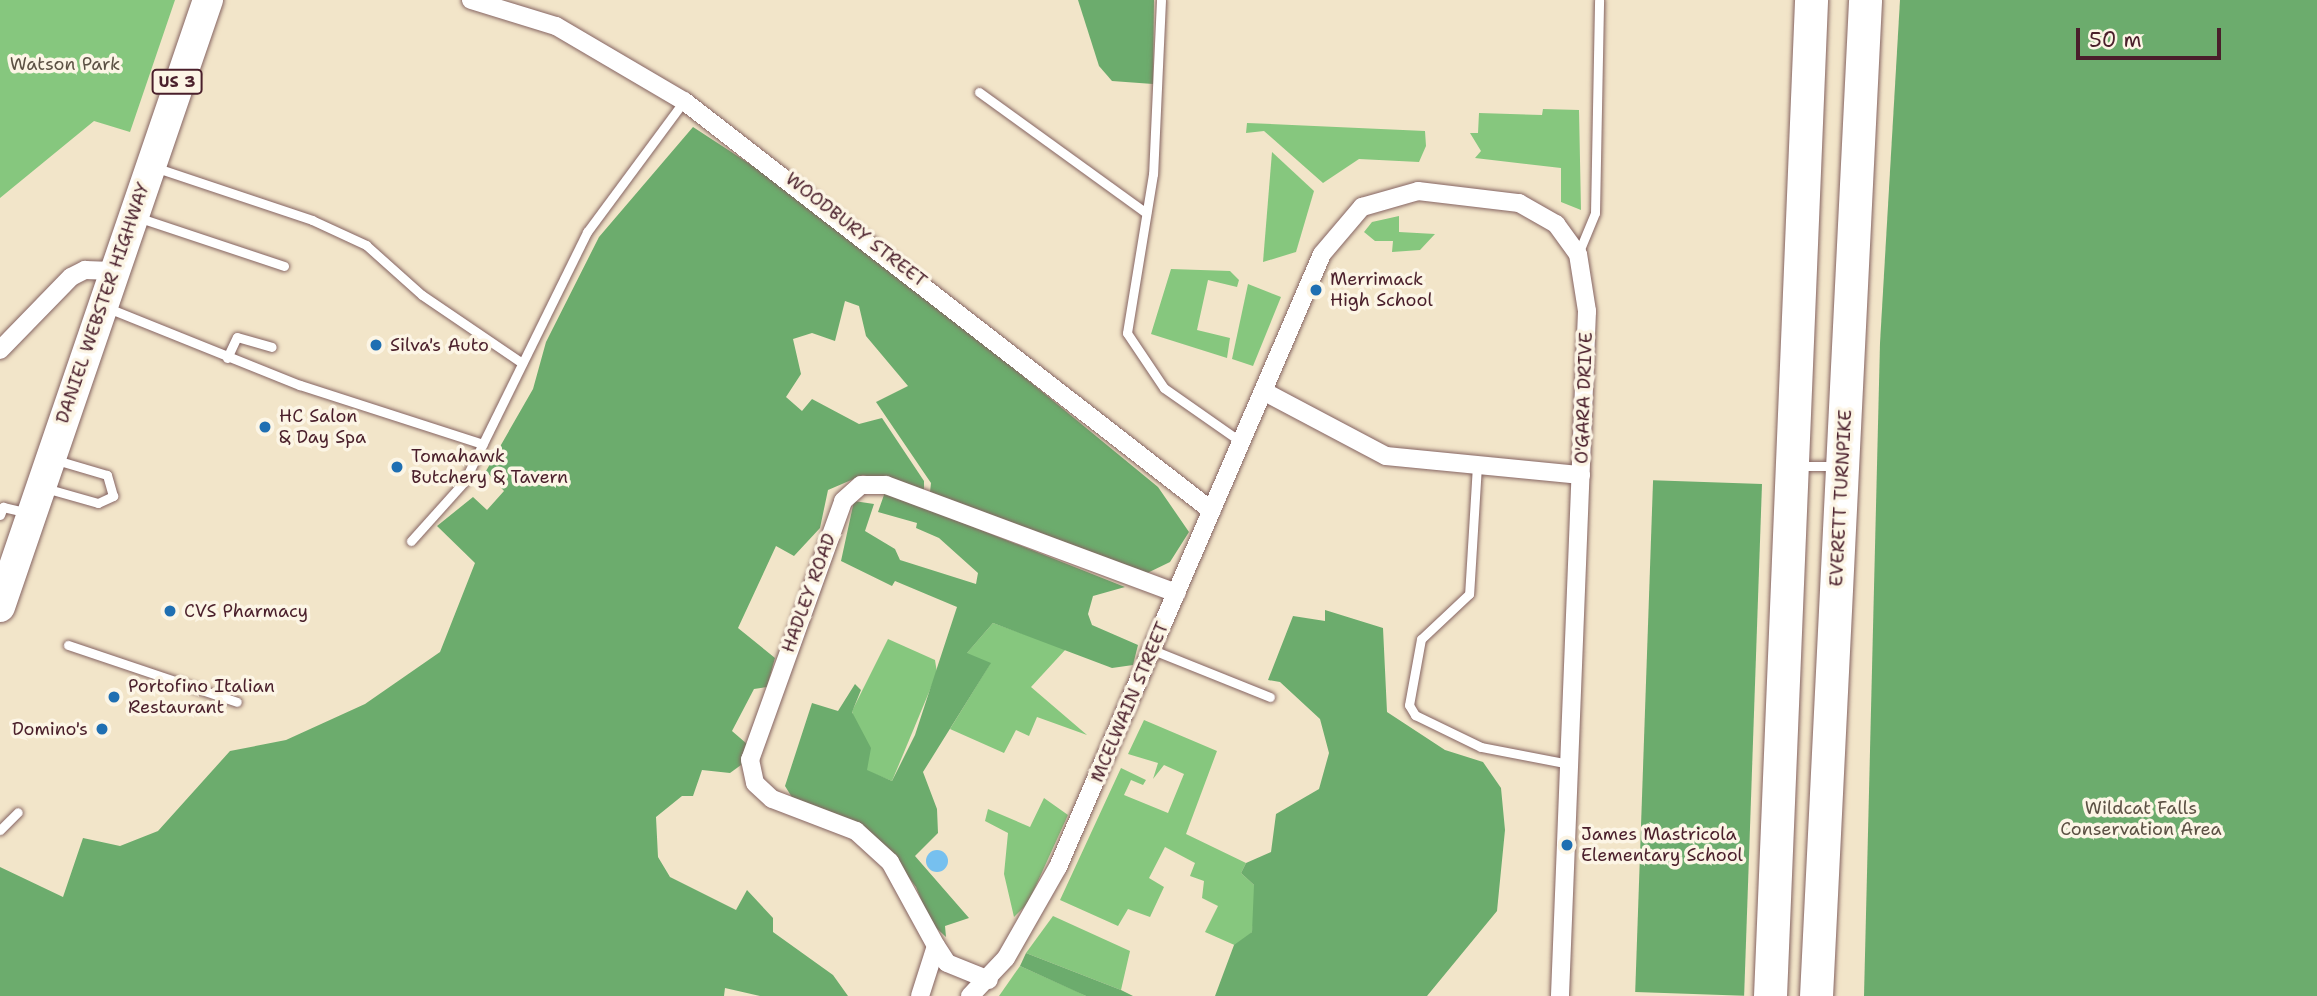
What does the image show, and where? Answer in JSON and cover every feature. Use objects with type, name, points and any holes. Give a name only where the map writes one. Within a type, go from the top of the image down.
[{"type":"highway","points":[[1770,996],[1811,0]]},
{"type":"highway","name":"EVERETT TURNPIKE","points":[[1816,996],[1865,0]]},
{"type":"main road","name":"DANIEL WEBSTER HIGHWAY","points":[[0,607],[104,306],[132,215],[208,0]]},
{"type":"street","name":"WOODBURY STREET","points":[[471,0],[568,32],[684,100],[1212,511]]},
{"type":"street","name":"O'GARA DRIVE","points":[[1263,391],[1331,239],[1349,217],[1379,198],[1444,192],[1519,203],[1556,224],[1578,254],[1587,311],[1560,996]]},
{"type":"street","points":[[0,351],[71,277],[85,270],[113,271]]},
{"type":"street","name":"MCELWAIN STREET","points":[[970,996],[989,980],[1041,901],[1153,650],[1263,391]]},
{"type":"street","points":[[1263,391],[1385,456],[1581,475]]},
{"type":"street","name":"HADLEY ROAD","points":[[989,980],[947,963],[890,862],[856,831],[772,799],[755,783],[750,760],[843,501],[862,485],[886,485],[1177,593]]},
{"type":"street","points":[[920,996],[936,946]]},
{"type":"lane","points":[[1161,0],[1146,214],[1126,314],[1133,351],[1164,388],[1241,442]]},
{"type":"lane","points":[[1578,254],[1595,213],[1599,0]]},
{"type":"lane","points":[[979,92],[1146,214]]},
{"type":"lane","points":[[411,541],[438,519],[483,444],[587,232],[684,100]]},
{"type":"lane","points":[[149,166],[312,220],[366,245],[422,295],[522,363]]},
{"type":"lane","points":[[132,215],[284,266]]},
{"type":"lane","points":[[104,306],[227,358],[483,444]]},
{"type":"lane","points":[[227,358],[237,337],[272,347]]},
{"type":"lane","points":[[0,515],[2,507],[36,500],[98,503],[113,496],[107,475],[51,458]]},
{"type":"lane","points":[[1477,465],[1469,594],[1421,639],[1409,705],[1425,720],[1481,747],[1569,764]]},
{"type":"lane","points":[[1792,466],[1842,466]]},
{"type":"lane","points":[[68,645],[237,702]]},
{"type":"lane","points":[[1153,650],[1270,697]]},
{"type":"lane","points":[[0,830],[18,812]]},
{"type":"green space","name":"Watson Park","points":[[0,0],[175,0],[130,132],[94,121],[0,198]]},
{"type":"green space","points":[[1078,0],[1154,0],[1153,84],[1112,81],[1099,66]]},
{"type":"green space","name":"Wildcat Falls Conservation Area","points":[[1900,0],[2317,0],[2317,996],[1864,996],[1880,343]]},
{"type":"green space","points":[[1543,109],[1579,110],[1581,210],[1561,202],[1561,168],[1475,158],[1481,151],[1470,133],[1478,133],[1479,113],[1542,115]]},
{"type":"green space","points":[[1247,123],[1425,131],[1426,146],[1419,162],[1359,159],[1323,183],[1264,131],[1246,133]]},
{"type":"green space","points":[[693,127],[825,213],[1158,487],[1189,532],[1170,562],[1137,578],[929,501],[931,483],[876,402],[908,386],[866,336],[859,306],[845,301],[835,341],[812,333],[793,339],[801,374],[786,397],[802,411],[812,399],[859,424],[882,418],[924,481],[924,491],[863,475],[828,490],[820,528],[794,556],[776,546],[738,628],[775,658],[767,687],[754,689],[732,731],[747,744],[741,765],[730,773],[702,770],[693,796],[682,796],[656,817],[658,857],[670,877],[736,910],[747,890],[773,918],[773,932],[833,975],[848,996],[760,996],[725,988],[724,996],[0,996],[0,867],[63,897],[83,838],[120,846],[158,831],[230,751],[286,740],[365,704],[440,652],[475,563],[437,526],[473,497],[487,510],[504,491],[486,471],[533,389],[546,342],[599,237]]},
{"type":"green space","points":[[1272,152],[1314,191],[1296,252],[1263,262]]},
{"type":"green space","points":[[1399,216],[1399,232],[1435,234],[1420,250],[1392,252],[1393,241],[1375,241],[1364,232],[1372,222]]},
{"type":"green space","points":[[1171,269],[1230,271],[1239,280],[1237,287],[1208,280],[1197,330],[1230,338],[1227,358],[1151,334]]},
{"type":"green space","points":[[1248,284],[1281,297],[1253,366],[1232,359]]},
{"type":"green space","points":[[1653,480],[1762,484],[1744,996],[1635,992]]},
{"type":"green space","points":[[885,492],[1125,587],[1093,596],[1088,614],[1092,625],[1138,645],[1133,665],[1112,668],[993,623],[967,653],[991,663],[923,772],[937,809],[938,833],[915,856],[969,918],[945,926],[946,937],[930,922],[916,887],[893,857],[793,799],[785,786],[812,703],[838,711],[855,684],[861,690],[852,712],[871,748],[867,770],[892,781],[915,735],[957,607],[895,581],[892,586],[841,561],[854,501],[874,504],[865,531],[895,549],[900,560],[976,584],[978,573],[939,538],[916,528],[917,523],[878,512]]},
{"type":"green space","points":[[1325,610],[1383,628],[1387,712],[1445,750],[1483,762],[1501,788],[1505,830],[1497,911],[1427,996],[1215,996],[1234,945],[1252,932],[1254,885],[1241,873],[1246,863],[1271,852],[1276,814],[1319,789],[1329,753],[1320,719],[1280,682],[1268,680],[1293,616],[1325,621]]},
{"type":"green space","points":[[993,623],[1066,649],[1031,687],[1087,735],[1037,717],[1029,736],[1016,730],[1004,753],[950,729],[990,664],[966,654]]},
{"type":"green space","points":[[888,639],[935,660],[937,673],[892,781],[867,771],[852,711]]},
{"type":"green space","points":[[1144,720],[1217,751],[1186,834],[1246,863],[1241,873],[1254,885],[1255,912],[1252,932],[1239,947],[1205,932],[1218,906],[1202,898],[1204,881],[1190,876],[1195,863],[1165,847],[1149,878],[1164,887],[1150,917],[1128,909],[1118,926],[1060,900],[1121,768],[1146,780],[1143,785],[1131,780],[1124,795],[1168,813],[1184,774],[1164,765],[1153,779],[1158,763],[1128,754]]},
{"type":"green space","points":[[1044,798],[1068,815],[1028,903],[1014,917],[1004,874],[1008,833],[985,821],[988,809],[1030,827]]},
{"type":"green space","points":[[1053,916],[1130,951],[1121,990],[1026,953]]},
{"type":"green space","points":[[1026,953],[1133,996],[1086,996],[1020,966]]},
{"type":"green space","points":[[1020,966],[1076,991],[1086,996],[999,996]]},
{"type":"water","points":[[937,850],[945,853],[948,861],[945,869],[937,872],[929,869],[926,861],[929,853]]},
{"type":"place","name":"Merrimack High School","points":[[1316,290]]},
{"type":"place","name":"Silva's Auto","points":[[376,345]]},
{"type":"place","name":"HC Salon & Day Spa","points":[[265,427]]},
{"type":"place","name":"Tomahawk Butchery & Tavern","points":[[397,467]]},
{"type":"place","name":"CVS Pharmacy","points":[[170,611]]},
{"type":"place","name":"Portofino Italian Restaurant","points":[[114,697]]},
{"type":"place","name":"Domino's","points":[[102,729]]},
{"type":"place","name":"James Mastricola Elementary School","points":[[1567,845]]}]
